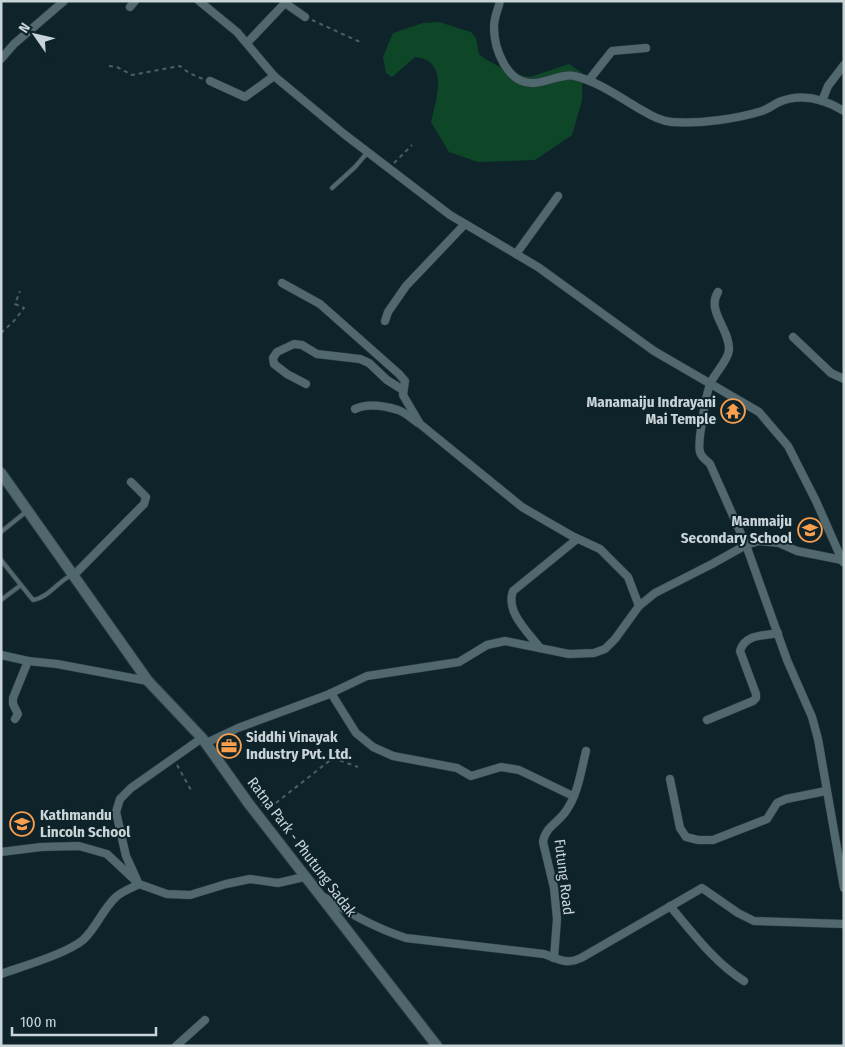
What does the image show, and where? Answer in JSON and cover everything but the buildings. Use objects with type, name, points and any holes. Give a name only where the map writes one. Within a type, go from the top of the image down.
[{"type":"street","points":[[1,59],[14,44],[64,1]]},
{"type":"street","points":[[199,1],[237,32],[274,76],[450,215],[538,267],[654,350],[759,412],[788,446],[816,501],[843,562]]},
{"type":"street","points":[[500,1],[495,15],[495,38],[502,58],[513,76],[520,81],[533,84],[571,75],[589,80],[655,118],[674,122],[733,118],[764,110],[780,102],[797,97],[822,101],[844,111]]},
{"type":"street","points":[[247,44],[285,3],[305,17]]},
{"type":"street","points":[[589,80],[612,51],[646,48]]},
{"type":"street","points":[[822,101],[828,86],[844,65]]},
{"type":"street","points":[[210,81],[245,98],[274,76]]},
{"type":"street","points":[[516,254],[558,196]]},
{"type":"street","points":[[385,322],[388,312],[406,286],[465,224]]},
{"type":"street","points":[[282,282],[320,304],[405,381],[403,395],[420,424]]},
{"type":"street","points":[[718,292],[714,298],[715,311],[726,334],[729,351],[721,368],[710,382],[699,444],[700,454],[710,464],[746,544],[787,660],[812,717],[818,739],[844,888]]},
{"type":"street","points":[[793,337],[831,373],[844,379]]},
{"type":"street","points":[[306,384],[287,374],[274,364],[273,358],[277,352],[294,344],[302,344],[317,354],[360,359],[369,362],[387,380],[403,390]]},
{"type":"street","points":[[355,409],[362,406],[375,406],[400,410],[522,507],[577,539],[600,549],[628,576],[639,606]]},
{"type":"street","name":"Ratna Park - Phutung Sadak","points":[[1,473],[148,681],[204,740],[249,804],[316,892],[437,1046]]},
{"type":"street","points":[[74,575],[144,504],[146,497],[131,482]]},
{"type":"street","points":[[540,648],[514,613],[511,598],[513,591],[577,539]]},
{"type":"street","points":[[139,884],[126,856],[116,812],[120,799],[131,788],[204,740],[331,693],[367,676],[459,662],[487,645],[505,641],[568,654],[594,653],[605,649],[615,639],[639,606],[655,593],[746,544],[759,541],[779,543],[797,551],[843,562]]},
{"type":"street","points":[[707,720],[753,701],[756,698],[740,651],[742,644],[748,638],[778,633]]},
{"type":"street","points":[[1,655],[148,681]]},
{"type":"street","points":[[15,719],[18,714],[13,704],[13,698],[28,661]]},
{"type":"street","points":[[331,693],[356,733],[373,747],[393,756],[457,768],[471,776],[501,767],[519,770],[573,796]]},
{"type":"street","name":"Futung Road","points":[[554,958],[556,920],[554,888],[543,842],[544,835],[546,830],[565,812],[576,790],[586,751]]},
{"type":"street","points":[[670,779],[680,828],[686,837],[698,840],[713,840],[767,819],[777,803],[786,799],[826,791]]},
{"type":"street","points":[[1,852],[41,847],[79,846],[107,854],[139,884],[167,894],[190,895],[250,879],[278,883],[304,876]]},
{"type":"street","points":[[1,974],[68,950],[82,941],[94,929],[107,906],[117,896],[139,884]]},
{"type":"street","points":[[316,892],[350,915],[384,931],[406,938],[544,954],[566,962],[574,961],[702,888],[738,913],[754,921],[844,924]]},
{"type":"street","points":[[670,906],[726,970],[744,981]]},
{"type":"street","points":[[176,1046],[205,1020]]},
{"type":"lane","points":[[332,188],[368,152]]},
{"type":"lane","points":[[1,532],[28,510]]},
{"type":"lane","points":[[1,560],[33,600],[40,599],[66,578],[74,575]]},
{"type":"lane","points":[[1,600],[21,585]]},
{"type":"path","points":[[305,17],[360,42]]},
{"type":"path","points":[[109,66],[117,67],[132,74],[180,66],[189,73],[210,81]]},
{"type":"path","points":[[389,168],[412,145]]},
{"type":"path","points":[[1,333],[24,308],[15,304],[20,291]]},
{"type":"path","points":[[249,804],[272,806],[332,758],[358,767]]},
{"type":"path","points":[[173,759],[191,790]]},
{"type":"green space","points":[[439,22],[471,32],[476,38],[479,54],[513,74],[530,77],[569,64],[582,73],[582,100],[572,135],[535,160],[478,162],[449,152],[431,122],[436,103],[438,82],[437,73],[433,65],[426,60],[415,57],[392,77],[386,73],[383,57],[393,33],[423,23]]},
{"type":"place","name":"Manamaiju Indrayani Mai Temple","points":[[733,411]]},
{"type":"place","name":"Manmaiju Secondary School","points":[[810,530]]},
{"type":"place","name":"Siddhi Vinayak Industry Pvt. Ltd.","points":[[229,746]]},
{"type":"place","name":"Kathmandu Lincoln School","points":[[22,824]]}]
